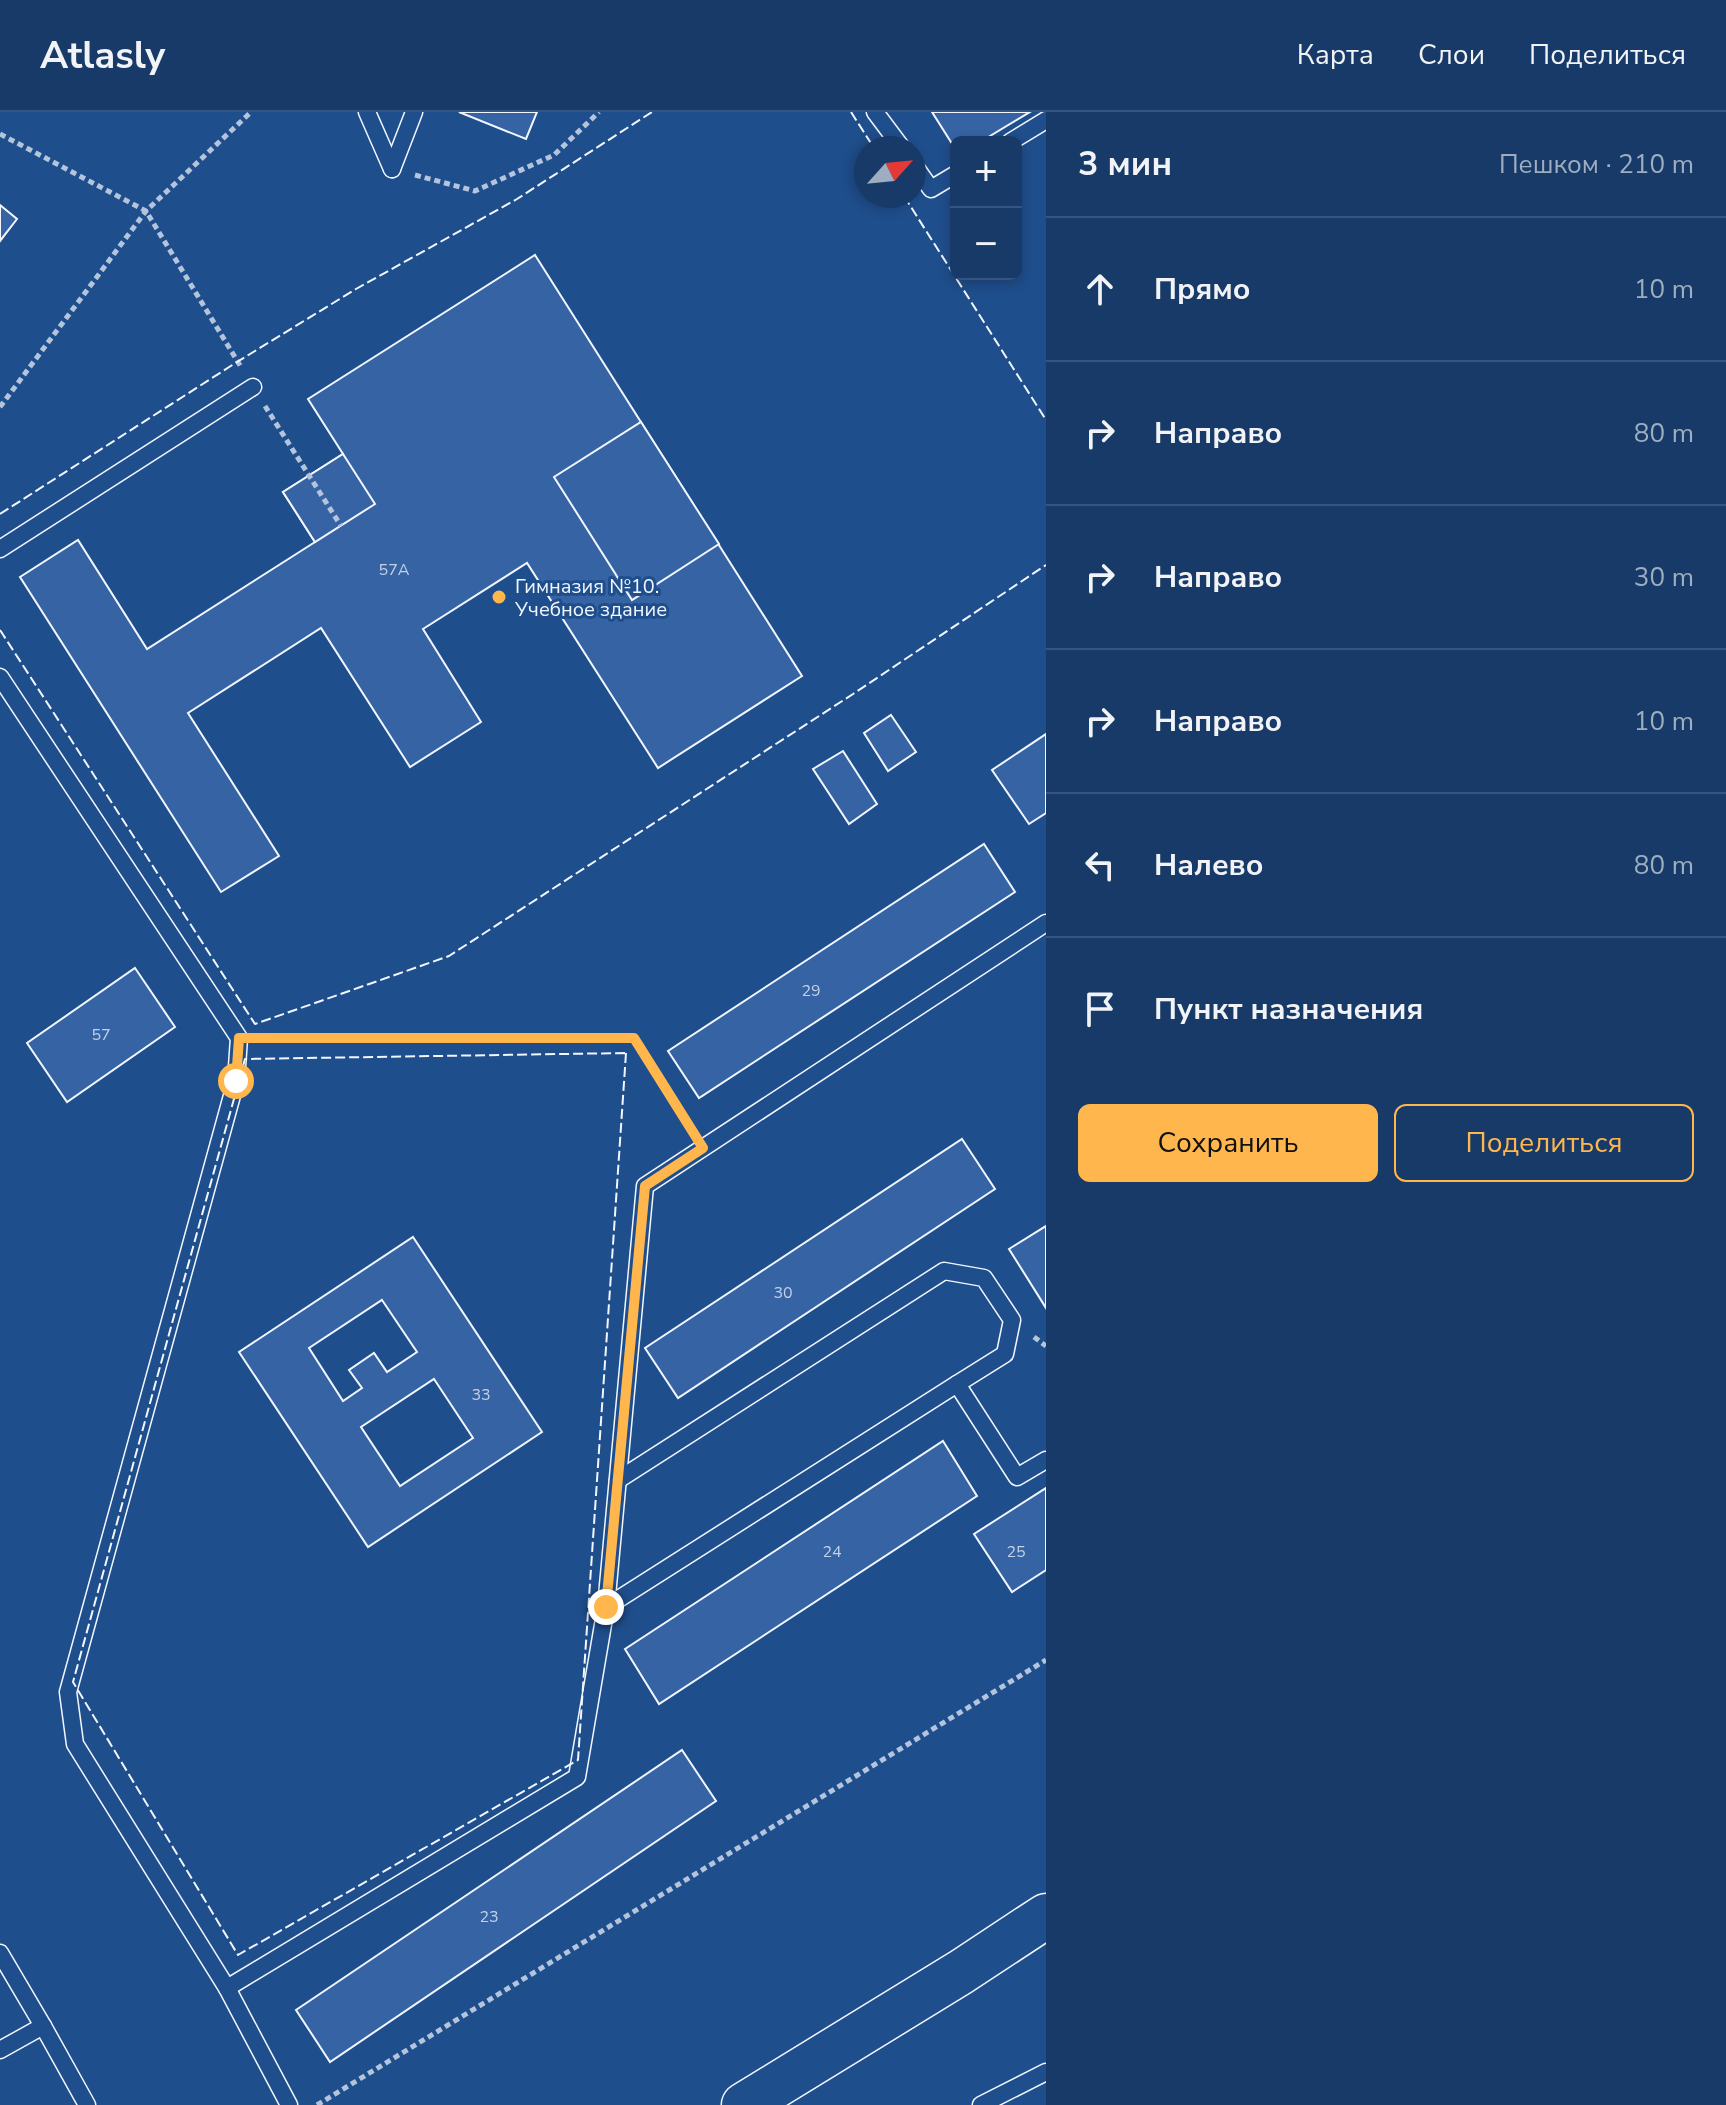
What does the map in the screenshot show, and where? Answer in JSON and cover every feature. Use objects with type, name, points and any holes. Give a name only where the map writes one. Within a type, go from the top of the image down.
[{"type":"main road","points":[[744,2105],[1046,1916]]},
{"type":"lane","points":[[367,112],[392,169]]},
{"type":"lane","points":[[392,169],[414,112]]},
{"type":"lane","points":[[875,112],[893,136]]},
{"type":"lane","points":[[1020,136],[1046,120]]},
{"type":"lane","points":[[926,182],[931,189],[950,178]]},
{"type":"lane","points":[[0,549],[253,387]]},
{"type":"lane","points":[[0,677],[239,1038],[236,1081],[68,1692],[75,1744],[227,1988],[289,2105]]},
{"type":"lane","points":[[227,1988],[577,1777],[606,1607],[645,1186],[1046,923]]},
{"type":"lane","points":[[606,1607],[1005,1354],[1012,1320],[984,1278],[944,1271],[618,1480]]},
{"type":"lane","points":[[957,1384],[1017,1477],[1046,1460]]},
{"type":"lane","points":[[0,1953],[87,2105]]},
{"type":"lane","points":[[0,2050],[43,2026]]},
{"type":"lane","points":[[981,2105],[1046,2072]]},
{"type":"path","points":[[0,407],[146,211],[251,112]]},
{"type":"path","points":[[392,169],[475,191],[554,155],[599,112]]},
{"type":"path","points":[[0,134],[146,211],[341,526]]},
{"type":"path","points":[[239,1038],[634,1038],[703,1148]]},
{"type":"path","points":[[317,2105],[1046,1660]]},
{"type":"building","points":[[459,112],[537,112],[526,139]]},
{"type":"building","points":[[932,112],[1030,112],[990,136],[950,136],[950,140]]},
{"type":"building","points":[[0,205],[17,219],[0,241]]},
{"type":"building","points":[[535,255],[802,676],[658,768],[527,563],[423,629],[481,722],[410,767],[321,628],[188,713],[279,856],[221,892],[20,577],[78,540],[147,649],[315,542],[283,492],[343,454],[308,399]]},
{"type":"building","points":[[641,422],[719,544],[632,600],[554,477]]},
{"type":"building","points":[[343,454],[375,504],[315,542],[283,492]]},
{"type":"building","points":[[891,715],[916,752],[888,771],[864,733]]},
{"type":"building","points":[[1046,734],[1046,813],[1029,824],[992,770]]},
{"type":"building","points":[[843,751],[877,804],[849,824],[813,769]]},
{"type":"building","points":[[984,844],[1015,892],[699,1098],[668,1051]]},
{"type":"building","points":[[135,968],[175,1027],[67,1102],[27,1043]]},
{"type":"building","points":[[962,1139],[995,1189],[678,1398],[645,1348]]},
{"type":"building","points":[[1046,1226],[1046,1308],[1009,1249]]},
{"type":"building","points":[[413,1237],[542,1432],[368,1547],[239,1352]],"holes":[[[382,1300],[417,1352],[387,1372],[374,1353],[349,1370],[362,1388],[343,1401],[309,1348]],[[434,1379],[473,1438],[400,1486],[361,1427]]]},
{"type":"building","points":[[943,1441],[977,1496],[659,1704],[625,1649]]},
{"type":"building","points":[[1046,1488],[1046,1570],[1012,1592],[974,1534]]},
{"type":"building","points":[[682,1750],[716,1801],[330,2062],[296,2010]]},
{"type":"fence","points":[[0,514],[237,362],[356,289],[517,199],[652,112]]},
{"type":"fence","points":[[851,112],[866,136]]},
{"type":"fence","points":[[912,208],[1046,420]]},
{"type":"fence","points":[[0,630],[255,1024],[449,956],[1046,565]]},
{"type":"fence","points":[[626,1053],[578,1760],[238,1955],[73,1682],[245,1059],[626,1053]]},
{"type":"place","name":"Гимназия №10. Учебное здание","points":[[499,597]]},
{"type":"route","points":[[236,1081],[239,1038],[634,1038],[703,1148],[645,1186],[606,1607]]}]
